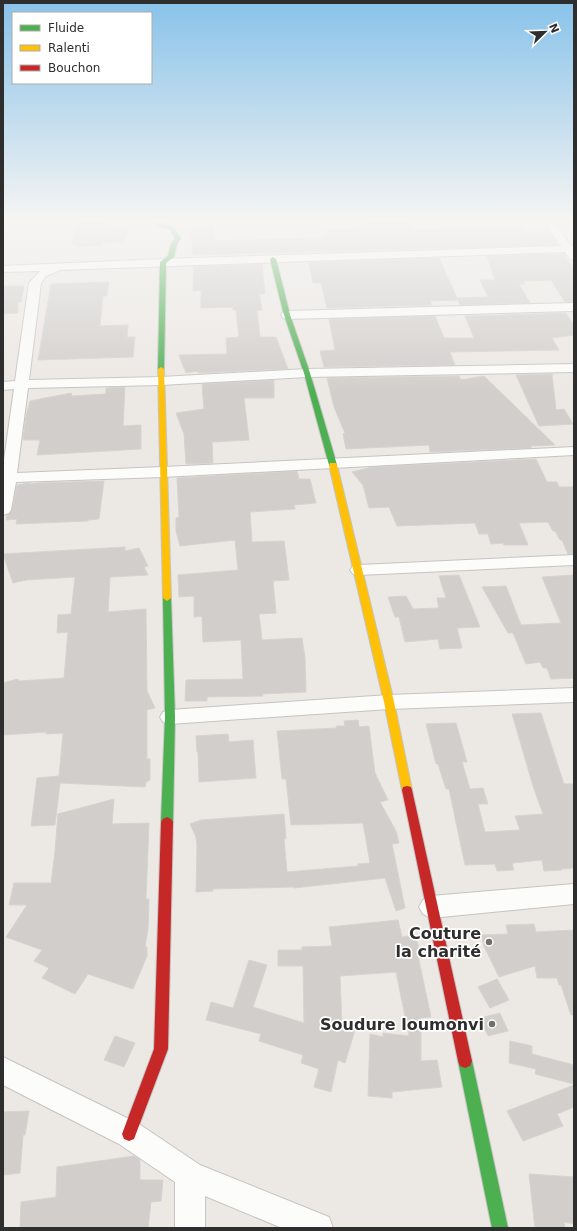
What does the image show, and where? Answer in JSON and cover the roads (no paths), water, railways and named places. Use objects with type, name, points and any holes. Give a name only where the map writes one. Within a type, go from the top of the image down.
[{"type":"street","points":[[3,510],[9,478],[35,283],[38,279]]},
{"type":"street","points":[[130,1134],[161,1048],[170,717],[161,381],[162,279]]},
{"type":"street","points":[[279,279],[287,315],[307,373],[333,463],[359,570],[389,702],[431,907],[484,1147],[500,1228]]},
{"type":"street","points":[[287,315],[574,307]]},
{"type":"street","points":[[3,386],[22,384],[161,381],[307,373],[574,368]]},
{"type":"street","points":[[9,478],[163,472],[574,451]]},
{"type":"street","points":[[359,570],[574,560]]},
{"type":"street","points":[[170,717],[389,702],[574,695]]},
{"type":"street","points":[[431,907],[574,894]]},
{"type":"street","points":[[3,1071],[130,1134],[190,1175],[318,1228]]},
{"type":"street","points":[[190,1175],[190,1228]]},
{"type":"place","name":"Couture la charité","points":[[489,942]]},
{"type":"place","name":"Soudure loumonvi","points":[[492,1024]]}]
